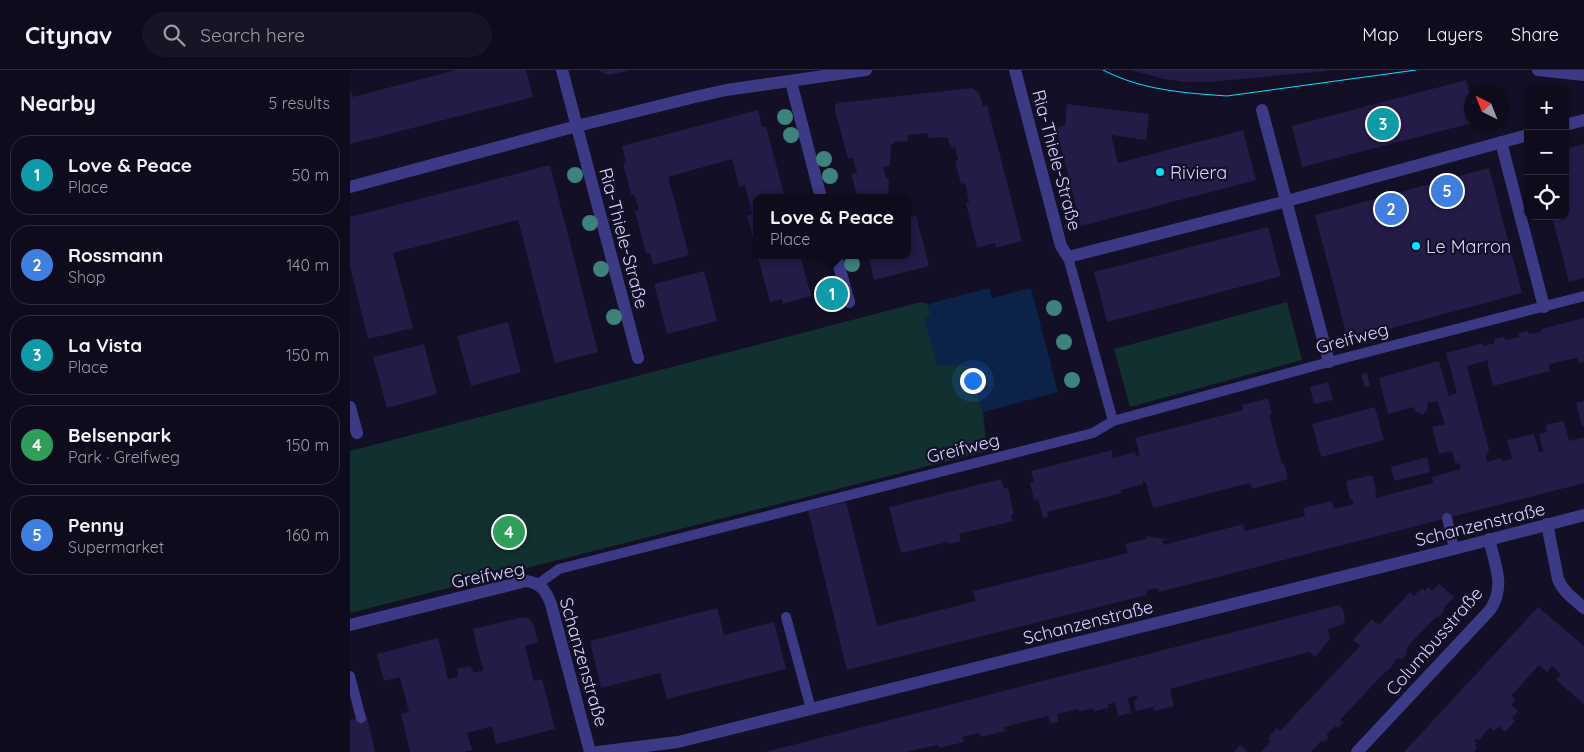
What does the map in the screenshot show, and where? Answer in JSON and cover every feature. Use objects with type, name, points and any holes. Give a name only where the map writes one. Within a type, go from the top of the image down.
[{"type":"street","name":"Ria-Thiele-Straße","points":[[562,70],[638,358]]},
{"type":"street","points":[[350,187],[576,126],[726,90],[866,70]]},
{"type":"street","name":"Ria-Thiele-Straße","points":[[1015,70],[1061,246],[1068,257]]},
{"type":"street","points":[[1538,70],[1584,75]]},
{"type":"street","points":[[791,82],[820,194]]},
{"type":"street","points":[[1262,110],[1329,362]]},
{"type":"street","points":[[1569,124],[1584,120]]},
{"type":"street","points":[[1068,257],[1287,201],[1524,136]]},
{"type":"street","points":[[1501,142],[1544,306]]},
{"type":"street","points":[[837,259],[849,302]]},
{"type":"street","points":[[350,407],[357,433]]},
{"type":"street","name":"Schanzenstraße","points":[[598,752],[678,747],[811,709],[1584,515]]},
{"type":"street","points":[[1547,524],[1561,586],[1584,608]]},
{"type":"street","name":"Columbusstraße","points":[[1357,752],[1490,610],[1496,600],[1499,589],[1489,539]]},
{"type":"street","name":"Greifweg","points":[[350,625],[526,581],[538,584]]},
{"type":"street","name":"Schanzenstraße","points":[[538,584],[547,594],[551,604],[590,752]]},
{"type":"lane","points":[[1068,257],[1113,422]]},
{"type":"lane","name":"Greifweg","points":[[538,584],[559,569],[1093,433],[1113,422],[1329,362],[1584,296]]},
{"type":"lane","points":[[1448,518],[1454,549]]},
{"type":"lane","points":[[786,617],[811,709]]},
{"type":"lane","points":[[350,676],[361,718]]},
{"type":"green space","points":[[921,302],[928,304],[931,315],[924,317],[969,366],[983,412],[987,451],[350,613],[350,451]]},
{"type":"green space","points":[[1287,302],[1302,360],[1130,407],[1114,349]]},
{"type":"water","points":[[989,288],[992,298],[1031,288],[1058,392],[983,412],[969,366],[937,365],[924,317],[931,315],[928,304]]},
{"type":"building","points":[[456,70],[526,70],[533,97],[350,144],[350,89],[353,97]]},
{"type":"building","points":[[599,70],[627,70],[627,71],[609,75]]},
{"type":"building","points":[[1131,70],[1327,71],[1209,82],[1184,82]]},
{"type":"building","points":[[1466,80],[1467,85],[1464,85],[1464,125],[1302,167],[1292,126]]},
{"type":"building","points":[[972,88],[979,93],[983,106],[987,105],[1022,241],[996,248],[995,243],[977,248],[966,203],[969,202],[965,183],[961,184],[955,161],[958,160],[955,147],[951,148],[947,137],[929,138],[928,133],[907,135],[908,141],[894,142],[891,146],[890,166],[883,167],[886,178],[889,179],[888,194],[857,194],[851,174],[857,173],[853,158],[848,159],[835,110],[835,105],[838,103]]},
{"type":"building","name":"Riviera","points":[[1067,104],[1149,114],[1146,140],[1111,135],[1118,163],[1243,130],[1256,180],[1081,226],[1056,128],[1065,125]]},
{"type":"building","points":[[758,110],[762,127],[766,126],[784,194],[753,194],[753,238],[747,216],[752,214],[745,185],[739,187],[732,159],[668,177],[689,255],[653,265],[650,253],[646,254],[635,211],[639,210],[634,194],[631,195],[623,164],[626,163],[622,146]]},
{"type":"building","points":[[1584,144],[1584,278],[1569,282],[1553,220],[1569,220],[1569,148]]},
{"type":"building","points":[[550,165],[598,352],[555,363],[518,220],[393,253],[413,328],[368,339],[350,267],[350,217]]},
{"type":"building","name":"Le Marron","points":[[1489,168],[1522,293],[1348,340],[1315,215]]},
{"type":"building","points":[[916,216],[929,266],[874,280],[869,259],[911,259],[911,217]]},
{"type":"building","points":[[1268,227],[1281,276],[1107,322],[1094,272]]},
{"type":"building","points":[[758,259],[801,259],[811,296],[783,304],[782,299],[770,302]]},
{"type":"building","points":[[704,271],[717,321],[667,334],[654,284]]},
{"type":"building","points":[[1584,318],[1584,362],[1579,363],[1577,358],[1549,364],[1550,371],[1493,386],[1487,360],[1467,366],[1489,450],[1486,457],[1487,462],[1501,458],[1502,461],[1512,459],[1507,440],[1534,434],[1539,452],[1543,451],[1539,434],[1547,432],[1545,425],[1564,421],[1569,441],[1584,437],[1584,483],[1159,592],[1158,588],[1152,589],[1146,591],[1147,595],[847,670],[808,511],[846,502],[877,626],[976,601],[973,591],[1128,553],[1125,544],[1146,539],[1145,536],[1166,539],[1166,541],[1162,540],[1164,545],[1243,524],[1245,531],[1305,516],[1303,508],[1332,501],[1334,509],[1354,504],[1352,499],[1350,499],[1346,481],[1372,475],[1377,493],[1375,493],[1376,498],[1433,483],[1432,477],[1461,469],[1459,463],[1455,464],[1452,451],[1439,454],[1432,427],[1445,424],[1437,401],[1427,403],[1428,408],[1423,415],[1415,411],[1413,407],[1388,414],[1379,378],[1439,361],[1449,396],[1457,393],[1446,353],[1483,343],[1483,346],[1495,343],[1494,339],[1504,337],[1506,340],[1519,337],[1518,333],[1528,331],[1529,334],[1541,332],[1541,329]]},
{"type":"building","points":[[508,322],[521,372],[471,386],[457,336]]},
{"type":"building","points":[[424,344],[437,394],[387,408],[373,357]]},
{"type":"building","points":[[1367,373],[1370,386],[1365,387],[1361,374]]},
{"type":"building","points":[[1328,382],[1333,400],[1314,404],[1310,387]]},
{"type":"building","points":[[1268,398],[1272,415],[1269,415],[1288,479],[1252,489],[1250,483],[1153,508],[1146,482],[1143,479],[1143,484],[1121,490],[1122,493],[1047,512],[1048,517],[1043,518],[1038,499],[1034,500],[1030,483],[1034,481],[1031,471],[1112,450],[1113,458],[1135,452],[1136,456],[1140,455],[1135,438],[1243,410],[1242,405]]},
{"type":"building","points":[[1584,401],[1584,427],[1582,426],[1576,403]]},
{"type":"building","points":[[1375,407],[1384,440],[1321,457],[1312,424]]},
{"type":"building","points":[[1427,457],[1430,472],[1394,481],[1391,467]]},
{"type":"building","points":[[1001,479],[1004,488],[1008,488],[1014,514],[1011,515],[1013,521],[959,534],[961,541],[948,544],[948,542],[901,553],[889,507]]},
{"type":"building","points":[[1439,584],[1454,597],[1444,608],[1444,611],[1408,646],[1407,653],[1402,659],[1397,658],[1389,670],[1340,720],[1343,723],[1327,734],[1328,739],[1324,742],[1321,741],[1311,752],[1261,752],[1271,741],[1268,738],[1277,728],[1280,731],[1360,646],[1353,640],[1372,619],[1379,625],[1410,592],[1414,596],[1422,588],[1425,591],[1429,587],[1432,591]]},
{"type":"building","points":[[1339,605],[1343,609],[1345,620],[1342,625],[1328,629],[1330,639],[1315,657],[1309,652],[1170,689],[1174,706],[1154,711],[1153,707],[1136,711],[1134,702],[1138,698],[1136,695],[1128,698],[1131,713],[1118,716],[1115,703],[1108,704],[1108,708],[1095,711],[1093,708],[1079,712],[1078,709],[1057,714],[1059,722],[1050,723],[1048,716],[1004,727],[1005,731],[980,737],[979,733],[962,737],[964,742],[939,748],[938,745],[905,752],[765,752]]},
{"type":"building","points":[[1538,607],[1584,646],[1584,704],[1556,680],[1561,674],[1552,666],[1547,672],[1539,665],[1511,696],[1516,700],[1511,705],[1518,711],[1512,718],[1515,721],[1505,732],[1499,726],[1494,731],[1490,727],[1479,740],[1477,738],[1474,741],[1477,743],[1475,746],[1477,748],[1473,752],[1404,752]]},
{"type":"building","points":[[717,608],[724,635],[774,622],[786,669],[667,699],[660,673],[601,688],[590,641]]},
{"type":"building","points":[[524,617],[533,623],[538,642],[525,646],[534,681],[542,679],[555,729],[496,744],[492,726],[467,733],[472,750],[463,752],[410,752],[401,714],[409,712],[400,677],[384,681],[377,654],[438,638],[448,679],[457,677],[457,669],[471,666],[475,673],[483,670],[473,629]]},
{"type":"building","points":[[367,716],[375,752],[350,752],[350,720]]},
{"type":"building","points":[[1240,745],[1248,752],[1234,752]]},
{"type":"tram line","points":[[1103,70],[1117,77],[1148,86],[1179,92],[1227,96],[1416,70]]},
{"type":"place","name":"La Vista","points":[[1383,124]]},
{"type":"place","name":"Riviera","points":[[1160,172]]},
{"type":"place","name":"Penny","points":[[1447,191]]},
{"type":"place","name":"Rossmann","points":[[1391,209]]},
{"type":"place","name":"Le Marron","points":[[1416,246]]},
{"type":"place","name":"Love & Peace","points":[[832,294]]},
{"type":"place","name":"Belsenpark","points":[[509,532]]}]
